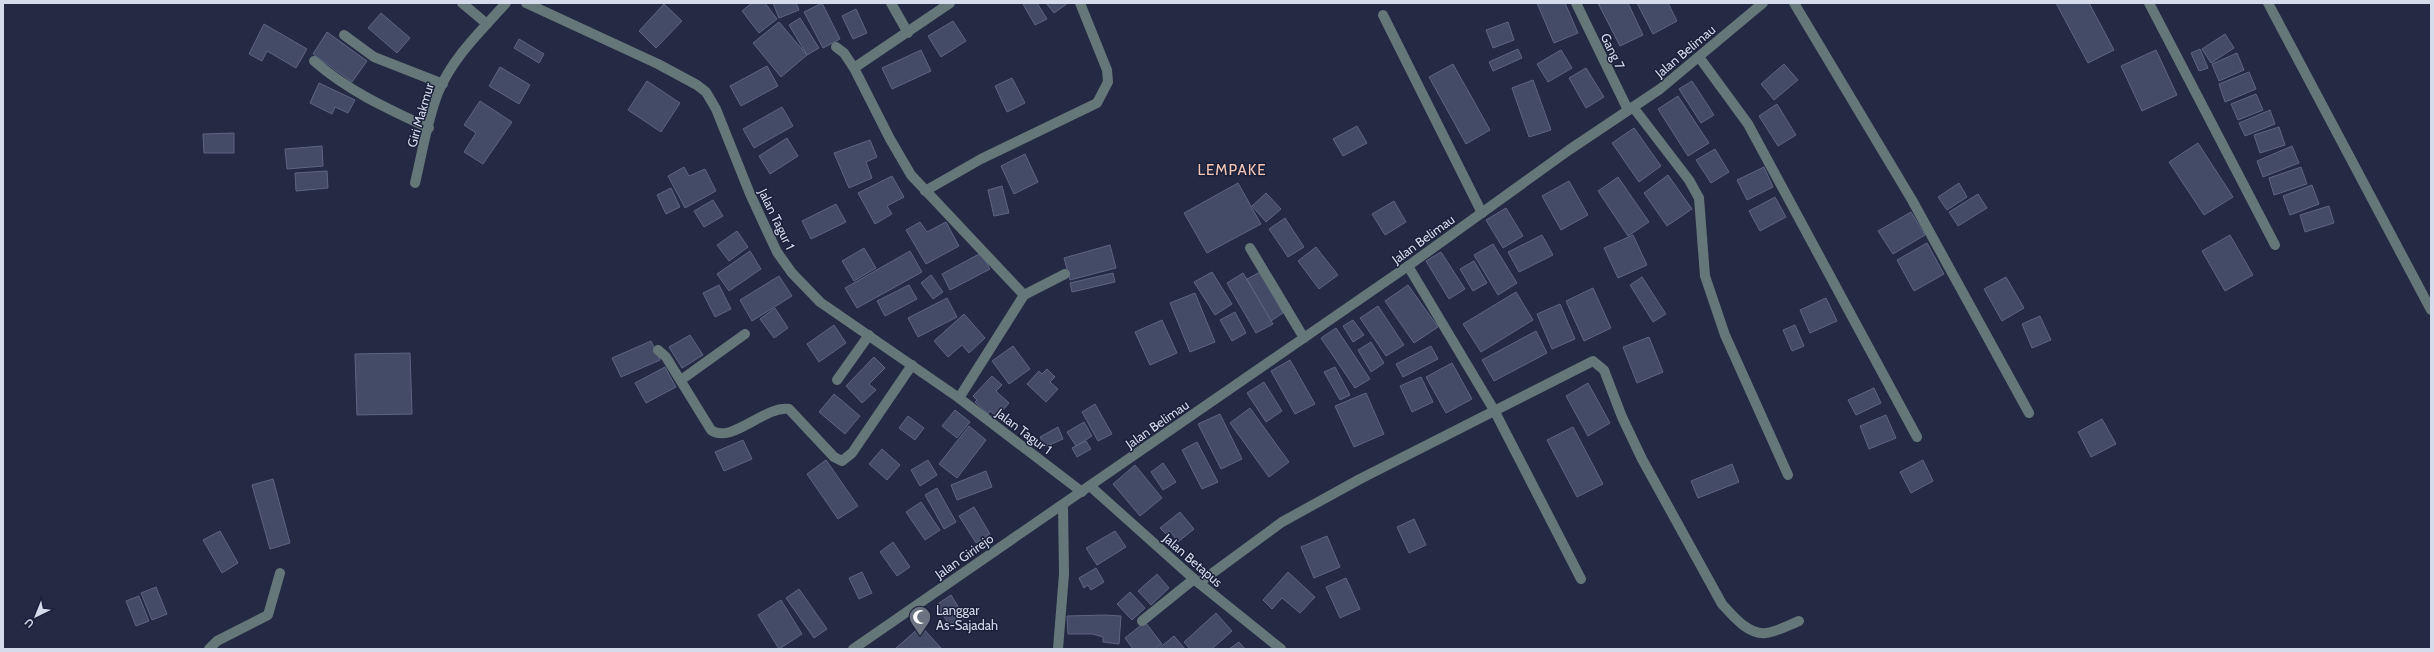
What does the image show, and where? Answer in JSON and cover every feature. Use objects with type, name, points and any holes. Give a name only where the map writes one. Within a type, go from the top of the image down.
[{"type":"street","points":[[462,3],[487,24]]},
{"type":"street","name":"Giri Makmur","points":[[415,183],[437,95],[459,57],[506,3]]},
{"type":"street","name":"Jalan Tagur 1","points":[[526,3],[658,64],[697,85],[706,92],[716,109],[738,167],[777,252],[792,273],[820,302],[959,398],[1086,489]]},
{"type":"street","points":[[891,3],[908,33]]},
{"type":"street","points":[[854,68],[908,33],[950,3]]},
{"type":"street","points":[[925,191],[981,159],[1097,103],[1108,82],[1107,70],[1080,3]]},
{"type":"street","name":"Gang 7","points":[[1576,3],[1630,108],[1689,180],[1699,198],[1705,276],[1728,342],[1788,476]]},
{"type":"street","name":"Jalan Belimau","points":[[1086,489],[1408,266],[1630,108],[1660,89],[1763,3]]},
{"type":"street","points":[[1794,3],[1912,200],[2030,413]]},
{"type":"street","points":[[2149,3],[2275,245]]},
{"type":"street","points":[[2268,3],[2431,310]]},
{"type":"street","points":[[1383,15],[1482,212]]},
{"type":"street","points":[[344,35],[374,57],[443,84]]},
{"type":"street","points":[[836,47],[844,53],[854,68],[890,139],[912,175],[925,191],[1024,295]]},
{"type":"street","points":[[1699,57],[1748,124],[1917,437]]},
{"type":"street","points":[[314,61],[335,80],[366,99],[429,128]]},
{"type":"street","points":[[1250,248],[1304,338]]},
{"type":"street","points":[[1408,266],[1494,410],[1581,579]]},
{"type":"street","points":[[959,398],[1024,295],[1065,274]]},
{"type":"street","points":[[681,380],[745,334]]},
{"type":"street","points":[[838,380],[869,335]]},
{"type":"street","points":[[658,350],[666,357],[711,430],[716,434],[727,434],[775,410],[789,409],[834,457],[842,461],[852,453],[912,365]]},
{"type":"street","points":[[1142,621],[1196,581],[1282,522],[1360,479],[1585,363],[1593,361],[1597,362],[1604,370],[1622,417],[1642,459],[1722,604],[1734,618],[1755,631],[1765,633],[1799,621]]},
{"type":"street","name":"Jalan Girirejo","points":[[853,649],[1086,489]]},
{"type":"street","name":"Jalan Betapus","points":[[1086,489],[1196,581],[1281,649]]},
{"type":"street","points":[[1058,649],[1064,574],[1062,505]]},
{"type":"street","points":[[209,649],[217,641],[268,615],[280,573]]},
{"type":"building","points":[[752,3],[765,3],[777,19],[759,33],[742,11]]},
{"type":"building","points":[[773,3],[796,3],[799,10],[779,18]]},
{"type":"building","points":[[822,3],[840,39],[823,48],[804,12]]},
{"type":"building","points":[[1037,3],[1047,19],[1035,25],[1023,4]]},
{"type":"building","points":[[1046,3],[1068,3],[1054,13]]},
{"type":"building","points":[[1537,3],[1565,3],[1578,33],[1554,43]]},
{"type":"building","points":[[1598,3],[1628,3],[1643,35],[1620,46]]},
{"type":"building","points":[[1637,3],[1668,3],[1677,21],[1653,34]]},
{"type":"building","points":[[2056,3],[2089,3],[2114,50],[2088,63]]},
{"type":"building","points":[[664,4],[682,21],[656,48],[639,31]]},
{"type":"building","points":[[856,9],[867,33],[853,39],[842,16]]},
{"type":"building","points":[[381,13],[410,38],[397,53],[368,28]]},
{"type":"building","points":[[800,18],[819,48],[807,55],[789,25]]},
{"type":"building","points":[[953,21],[966,41],[941,57],[928,36]]},
{"type":"building","points":[[779,22],[807,55],[781,77],[753,43]]},
{"type":"building","points":[[1508,22],[1514,40],[1493,48],[1486,30]]},
{"type":"building","points":[[264,24],[307,49],[296,68],[267,51],[262,61],[249,54]]},
{"type":"building","points":[[327,32],[367,61],[352,82],[313,54]]},
{"type":"building","points":[[2225,34],[2234,48],[2211,63],[2202,49]]},
{"type":"building","points":[[519,39],[544,54],[539,63],[514,48]]},
{"type":"building","points":[[1518,49],[1522,58],[1493,71],[1489,62]]},
{"type":"building","points":[[2200,49],[2208,68],[2199,71],[2191,53]]},
{"type":"building","points":[[921,50],[931,71],[892,89],[882,68]]},
{"type":"building","points":[[1561,50],[1572,68],[1548,82],[1537,64]]},
{"type":"building","points":[[2156,50],[2177,95],[2142,111],[2121,66]]},
{"type":"building","points":[[2237,53],[2244,70],[2219,81],[2212,64]]},
{"type":"building","points":[[1453,64],[1490,130],[1466,144],[1429,77]]},
{"type":"building","points":[[1784,64],[1798,80],[1774,100],[1761,84]]},
{"type":"building","points":[[767,66],[778,86],[741,106],[730,86]]},
{"type":"building","points":[[500,67],[530,85],[519,104],[489,86]]},
{"type":"building","points":[[1586,68],[1604,97],[1586,108],[1569,78]]},
{"type":"building","points":[[2249,72],[2256,89],[2225,102],[2219,84]]},
{"type":"building","points":[[1012,78],[1025,103],[1007,112],[995,86]]},
{"type":"building","points":[[1533,80],[1551,130],[1529,137],[1512,88]]},
{"type":"building","points":[[647,81],[680,103],[661,132],[628,110]]},
{"type":"building","points":[[1692,81],[1714,115],[1701,123],[1679,89]]},
{"type":"building","points":[[319,83],[355,100],[348,113],[335,107],[332,114],[310,103]]},
{"type":"building","points":[[2256,94],[2263,110],[2238,120],[2231,104]]},
{"type":"building","points":[[1678,96],[1709,143],[1688,156],[1658,109]]},
{"type":"building","points":[[480,101],[512,122],[483,164],[464,152],[476,133],[464,125]]},
{"type":"building","points":[[1777,104],[1796,135],[1778,146],[1759,116]]},
{"type":"building","points":[[782,107],[793,126],[754,148],[743,129]]},
{"type":"building","points":[[2270,110],[2275,124],[2245,136],[2239,123]]},
{"type":"building","points":[[1357,126],[1367,143],[1343,156],[1333,139]]},
{"type":"building","points":[[2279,127],[2285,145],[2260,153],[2254,135]]},
{"type":"building","points":[[1634,128],[1661,166],[1639,182],[1612,143]]},
{"type":"building","points":[[234,133],[234,153],[204,153],[203,134]]},
{"type":"building","points":[[787,138],[798,156],[770,174],[759,156]]},
{"type":"building","points":[[870,140],[877,157],[866,162],[872,178],[849,188],[834,153]]},
{"type":"building","points":[[2198,143],[2233,197],[2204,215],[2169,162]]},
{"type":"building","points":[[322,146],[323,166],[287,169],[285,149]]},
{"type":"building","points":[[2292,146],[2299,163],[2263,177],[2257,161]]},
{"type":"building","points":[[1715,149],[1729,172],[1711,183],[1696,160]]},
{"type":"building","points":[[1025,154],[1038,182],[1014,194],[1001,166]]},
{"type":"building","points":[[684,167],[689,176],[705,169],[716,191],[685,208],[668,176]]},
{"type":"building","points":[[1764,167],[1773,187],[1747,200],[1737,180]]},
{"type":"building","points":[[2301,167],[2307,184],[2274,195],[2269,178]]},
{"type":"building","points":[[327,171],[328,188],[296,191],[295,173]]},
{"type":"building","points":[[1668,175],[1692,209],[1667,226],[1644,193]]},
{"type":"building","points":[[892,176],[904,197],[887,206],[892,214],[875,224],[858,193]]},
{"type":"building","points":[[1618,177],[1649,222],[1628,236],[1598,191]]},
{"type":"building","points":[[1569,181],[1588,215],[1561,230],[1542,196]]},
{"type":"building","points":[[1238,183],[1261,224],[1207,253],[1184,213]]},
{"type":"building","points":[[1959,183],[1967,197],[1947,210],[1938,197]]},
{"type":"building","points":[[2312,185],[2319,204],[2290,215],[2283,196]]},
{"type":"building","points":[[1002,186],[1009,213],[994,216],[988,190]]},
{"type":"building","points":[[671,188],[680,207],[666,214],[657,195]]},
{"type":"building","points":[[1266,193],[1281,209],[1266,222],[1252,206]]},
{"type":"building","points":[[1978,194],[1987,208],[1958,226],[1949,212]]},
{"type":"building","points":[[1775,197],[1786,217],[1760,231],[1749,211]]},
{"type":"building","points":[[713,200],[723,216],[704,227],[694,211]]},
{"type":"building","points":[[1394,201],[1406,222],[1385,235],[1372,214]]},
{"type":"building","points":[[836,204],[846,222],[811,239],[802,221]]},
{"type":"building","points":[[2329,206],[2334,223],[2305,232],[2300,215]]},
{"type":"building","points":[[1506,208],[1523,236],[1503,248],[1486,220]]},
{"type":"building","points":[[1911,212],[1925,235],[1893,254],[1878,231]]},
{"type":"building","points":[[1285,218],[1304,247],[1288,257],[1269,229]]},
{"type":"building","points":[[920,222],[927,232],[946,222],[959,246],[926,264],[906,230]]},
{"type":"building","points":[[737,231],[748,247],[729,261],[717,245]]},
{"type":"building","points":[[1542,235],[1553,255],[1519,272],[1508,252]]},
{"type":"building","points":[[1633,235],[1647,265],[1618,278],[1604,248]]},
{"type":"building","points":[[2230,235],[2253,275],[2225,291],[2202,251]]},
{"type":"building","points":[[1927,243],[1944,274],[1914,291],[1897,260]]},
{"type":"building","points":[[1493,244],[1517,283],[1498,295],[1474,255]]},
{"type":"building","points":[[1110,245],[1116,268],[1070,280],[1064,258]]},
{"type":"building","points":[[1316,247],[1338,275],[1319,289],[1298,261]]},
{"type":"building","points":[[864,248],[876,268],[854,281],[842,261]]},
{"type":"building","points":[[750,251],[761,269],[729,291],[717,274]]},
{"type":"building","points":[[910,251],[922,272],[857,308],[845,288]]},
{"type":"building","points":[[1441,252],[1465,289],[1449,299],[1426,261]]},
{"type":"building","points":[[981,253],[990,269],[950,290],[942,274]]},
{"type":"building","points":[[1474,261],[1487,283],[1473,291],[1460,269]]},
{"type":"building","points":[[1212,272],[1232,304],[1215,315],[1194,282]]},
{"type":"building","points":[[1260,272],[1283,313],[1271,321],[1247,279]]},
{"type":"building","points":[[1113,273],[1115,282],[1072,292],[1070,283]]},
{"type":"building","points":[[1243,273],[1273,324],[1256,333],[1227,283]]},
{"type":"building","points":[[931,275],[943,292],[933,299],[921,283]]},
{"type":"building","points":[[779,276],[792,296],[752,321],[740,300]]},
{"type":"building","points":[[1642,277],[1666,314],[1653,322],[1630,285]]},
{"type":"building","points":[[2006,277],[2024,308],[2002,321],[1984,289]]},
{"type":"building","points":[[719,285],[731,309],[715,317],[703,293]]},
{"type":"building","points":[[909,285],[917,299],[885,316],[877,301]]},
{"type":"building","points":[[1408,285],[1438,327],[1414,343],[1385,301]]},
{"type":"building","points":[[1593,288],[1611,328],[1584,341],[1566,301]]},
{"type":"building","points":[[1516,292],[1533,320],[1481,352],[1463,324]]},
{"type":"building","points":[[1195,293],[1215,342],[1190,352],[1170,303]]},
{"type":"building","points":[[947,298],[957,317],[918,337],[908,318]]},
{"type":"building","points":[[1826,298],[1837,321],[1810,333],[1800,310]]},
{"type":"building","points":[[1560,304],[1575,339],[1552,349],[1537,314]]},
{"type":"building","points":[[1378,306],[1404,345],[1386,356],[1360,318]]},
{"type":"building","points":[[775,308],[788,328],[774,338],[760,319]]},
{"type":"building","points":[[1235,312],[1246,333],[1232,341],[1220,320]]},
{"type":"building","points":[[964,314],[985,338],[969,353],[962,345],[948,357],[934,341]]},
{"type":"building","points":[[2040,316],[2051,340],[2032,348],[2022,324]]},
{"type":"building","points":[[1162,320],[1177,353],[1150,365],[1135,332]]},
{"type":"building","points":[[1353,320],[1364,335],[1353,342],[1343,326]]},
{"type":"building","points":[[834,325],[846,343],[819,362],[807,344]]},
{"type":"building","points":[[1795,325],[1804,346],[1792,351],[1783,330]]},
{"type":"building","points":[[1336,328],[1370,379],[1355,388],[1321,338]]},
{"type":"building","points":[[1536,331],[1547,353],[1494,381],[1482,360]]},
{"type":"building","points":[[690,335],[703,355],[682,368],[669,347]]},
{"type":"building","points":[[1649,337],[1663,372],[1637,383],[1623,347]]},
{"type":"building","points":[[651,341],[660,360],[621,377],[612,358]]},
{"type":"building","points":[[1371,342],[1384,363],[1371,372],[1358,350]]},
{"type":"building","points":[[1013,346],[1030,369],[1009,384],[992,361]]},
{"type":"building","points":[[1431,346],[1438,359],[1403,377],[1396,364]]},
{"type":"building","points":[[410,353],[412,414],[357,415],[355,354]]},
{"type":"building","points":[[874,357],[885,368],[869,384],[876,390],[862,403],[846,386]]},
{"type":"building","points":[[1290,360],[1315,404],[1295,414],[1271,371]]},
{"type":"building","points":[[1452,363],[1472,399],[1446,413],[1426,377]]},
{"type":"building","points":[[665,367],[676,387],[646,403],[635,383]]},
{"type":"building","points":[[1335,367],[1350,395],[1340,400],[1324,372]]},
{"type":"building","points":[[1047,369],[1055,377],[1050,382],[1058,389],[1046,402],[1027,384],[1039,371],[1042,374]]},
{"type":"building","points":[[992,376],[1002,385],[996,391],[1009,403],[997,417],[990,411],[988,414],[975,402],[977,400],[973,396]]},
{"type":"building","points":[[1421,377],[1433,402],[1412,412],[1400,386]]},
{"type":"building","points":[[1264,382],[1282,411],[1266,422],[1247,393]]},
{"type":"building","points":[[1588,383],[1610,423],[1588,436],[1566,396]]},
{"type":"building","points":[[1874,388],[1881,403],[1856,415],[1848,400]]},
{"type":"building","points":[[1366,393],[1384,434],[1354,447],[1335,406]]},
{"type":"building","points":[[834,394],[860,416],[845,434],[819,412]]},
{"type":"building","points":[[1095,404],[1112,434],[1098,441],[1082,412]]},
{"type":"building","points":[[1250,408],[1289,462],[1269,477],[1230,423]]},
{"type":"building","points":[[955,410],[970,422],[957,438],[942,426]]},
{"type":"building","points":[[1220,414],[1242,459],[1221,469],[1198,424]]},
{"type":"building","points":[[1886,415],[1896,438],[1869,449],[1860,426]]},
{"type":"building","points":[[908,416],[924,428],[915,440],[899,428]]},
{"type":"building","points":[[2102,419],[2116,444],[2091,457],[2078,432]]},
{"type":"building","points":[[1084,422],[1092,436],[1076,446],[1067,432]]},
{"type":"building","points":[[969,426],[986,440],[957,478],[939,464]]},
{"type":"building","points":[[1058,427],[1063,439],[1045,447],[1040,437]]},
{"type":"building","points":[[1573,427],[1603,484],[1577,497],[1547,440]]},
{"type":"building","points":[[743,440],[752,459],[724,471],[715,452]]},
{"type":"building","points":[[1086,441],[1091,449],[1077,457],[1072,448]]},
{"type":"building","points":[[1197,442],[1218,482],[1202,489],[1182,450]]},
{"type":"building","points":[[882,449],[900,465],[887,480],[869,464]]},
{"type":"building","points":[[826,460],[858,506],[838,519],[807,474]]},
{"type":"building","points":[[928,460],[937,475],[920,486],[911,470]]},
{"type":"building","points":[[1923,460],[1933,481],[1911,493],[1900,472]]},
{"type":"building","points":[[1163,463],[1176,482],[1163,490],[1151,472]]},
{"type":"building","points":[[1732,464],[1739,482],[1698,498],[1691,481]]},
{"type":"building","points":[[1135,465],[1162,498],[1140,516],[1113,484]]},
{"type":"building","points":[[986,471],[992,487],[957,500],[951,485]]},
{"type":"building","points":[[273,479],[290,543],[270,549],[252,485]]},
{"type":"building","points":[[937,488],[956,522],[944,529],[925,495]]},
{"type":"building","points":[[921,502],[940,530],[925,540],[906,512]]},
{"type":"building","points":[[974,507],[990,534],[976,543],[959,516]]},
{"type":"building","points":[[1180,512],[1194,529],[1178,542],[1170,531],[1166,534],[1160,528]]},
{"type":"building","points":[[1414,519],[1426,545],[1409,553],[1397,527]]},
{"type":"building","points":[[220,531],[238,563],[222,573],[203,540]]},
{"type":"building","points":[[1115,531],[1126,547],[1097,565],[1086,548]]},
{"type":"building","points":[[1327,536],[1340,567],[1314,578],[1301,547]]},
{"type":"building","points":[[893,542],[910,567],[897,576],[880,552]]},
{"type":"building","points":[[1096,568],[1104,582],[1091,590],[1088,585],[1084,588],[1079,578]]},
{"type":"building","points":[[862,572],[872,593],[859,599],[849,578]]},
{"type":"building","points":[[1288,572],[1315,597],[1300,613],[1282,598],[1272,609],[1263,600]]},
{"type":"building","points":[[1157,574],[1169,588],[1151,605],[1138,591]]},
{"type":"building","points":[[1346,578],[1360,609],[1340,618],[1326,587]]},
{"type":"building","points":[[156,587],[167,614],[152,620],[141,593]]},
{"type":"building","points":[[799,589],[827,629],[814,638],[786,598]]},
{"type":"building","points":[[1130,592],[1145,608],[1132,620],[1117,604]]},
{"type":"building","points":[[951,595],[965,618],[951,627],[936,605]]},
{"type":"building","points":[[139,596],[149,621],[136,626],[126,601]]},
{"type":"building","points":[[781,600],[802,634],[779,649],[758,615]]},
{"type":"building","points":[[1216,613],[1232,631],[1212,649],[1190,649],[1184,642]]},
{"type":"building","points":[[1067,616],[1121,616],[1119,644],[1103,642],[1103,637],[1093,634],[1068,634]]},
{"type":"building","points":[[1145,622],[1162,644],[1155,649],[1133,649],[1125,638]]},
{"type":"building","name":"Langgar As-Sajadah","points":[[921,626],[941,648],[895,649]]},
{"type":"building","points":[[1174,636],[1185,649],[1158,649]]},
{"type":"building","points":[[1239,642],[1245,649],[1229,649]]},
{"type":"place","name":"Langgar As-Sajadah","points":[[920,636]]},
{"type":"district","name":"LEMPAKE","points":[[1232,170]]}]
